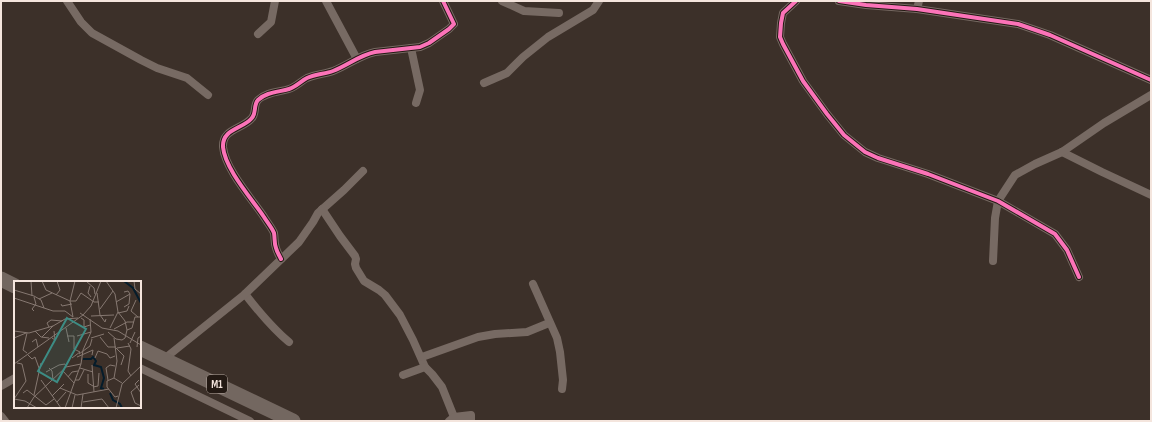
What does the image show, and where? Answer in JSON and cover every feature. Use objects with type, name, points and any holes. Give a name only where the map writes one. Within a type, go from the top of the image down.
[{"type":"highway","points":[[1,279],[14,286]]},
{"type":"highway","name":"M1","points":[[141,348],[294,421]]},
{"type":"street","points":[[67,1],[81,22],[92,33],[140,60],[187,78],[208,95]]},
{"type":"street","points":[[258,34],[271,22],[275,1]]},
{"type":"street","points":[[326,1],[357,59]]},
{"type":"street","points":[[281,259],[276,248],[274,233],[236,178],[225,155],[223,148],[226,136],[252,119],[255,111],[255,105],[258,100],[267,94],[289,89],[311,76],[333,71],[367,54],[425,45],[454,24],[444,1]]},
{"type":"street","points":[[502,1],[505,4],[524,11],[559,13]]},
{"type":"street","points":[[484,84],[507,73],[523,57],[548,37],[593,10],[599,1]]},
{"type":"street","points":[[796,1],[783,13],[780,37],[803,81],[826,114],[844,135],[866,152],[878,158],[928,174],[998,201],[1055,234],[1067,250],[1079,277]]},
{"type":"street","points":[[839,1],[866,5],[918,5],[1018,24],[1050,36],[1151,80]]},
{"type":"street","points":[[411,48],[420,90],[416,103]]},
{"type":"street","points":[[993,261],[995,218],[998,201],[1015,175],[1062,152],[1104,123],[1151,95]]},
{"type":"street","points":[[1062,152],[1151,195]]},
{"type":"street","points":[[164,359],[245,294],[299,242],[318,213],[363,171]]},
{"type":"street","points":[[322,209],[355,256],[355,264],[358,272],[368,284],[385,295],[400,315],[422,357],[425,367],[442,387],[451,419],[471,416],[471,421]]},
{"type":"street","points":[[532,284],[556,338],[560,352],[563,380],[562,389]]},
{"type":"street","points":[[245,294],[264,319],[289,342]]},
{"type":"street","points":[[422,357],[478,337],[495,334],[527,332],[549,323]]},
{"type":"street","points":[[403,375],[425,367]]},
{"type":"street","points":[[141,368],[250,421]]},
{"type":"street","points":[[1,386],[14,379]]},
{"type":"street","points":[[1,416],[5,421]]},
{"type":"cycle path","points":[[281,259],[275,246],[274,233],[272,229],[240,184],[229,165],[223,147],[226,136],[253,117],[258,100],[265,95],[292,88],[307,78],[333,71],[370,53],[420,47],[429,43],[454,24],[443,1]]},
{"type":"cycle path","points":[[796,1],[783,13],[780,37],[803,81],[844,135],[865,152],[998,201],[1055,234],[1067,250],[1079,277]]},
{"type":"cycle path","points":[[839,1],[866,5],[917,9],[1018,24],[1050,35],[1151,80]]}]
